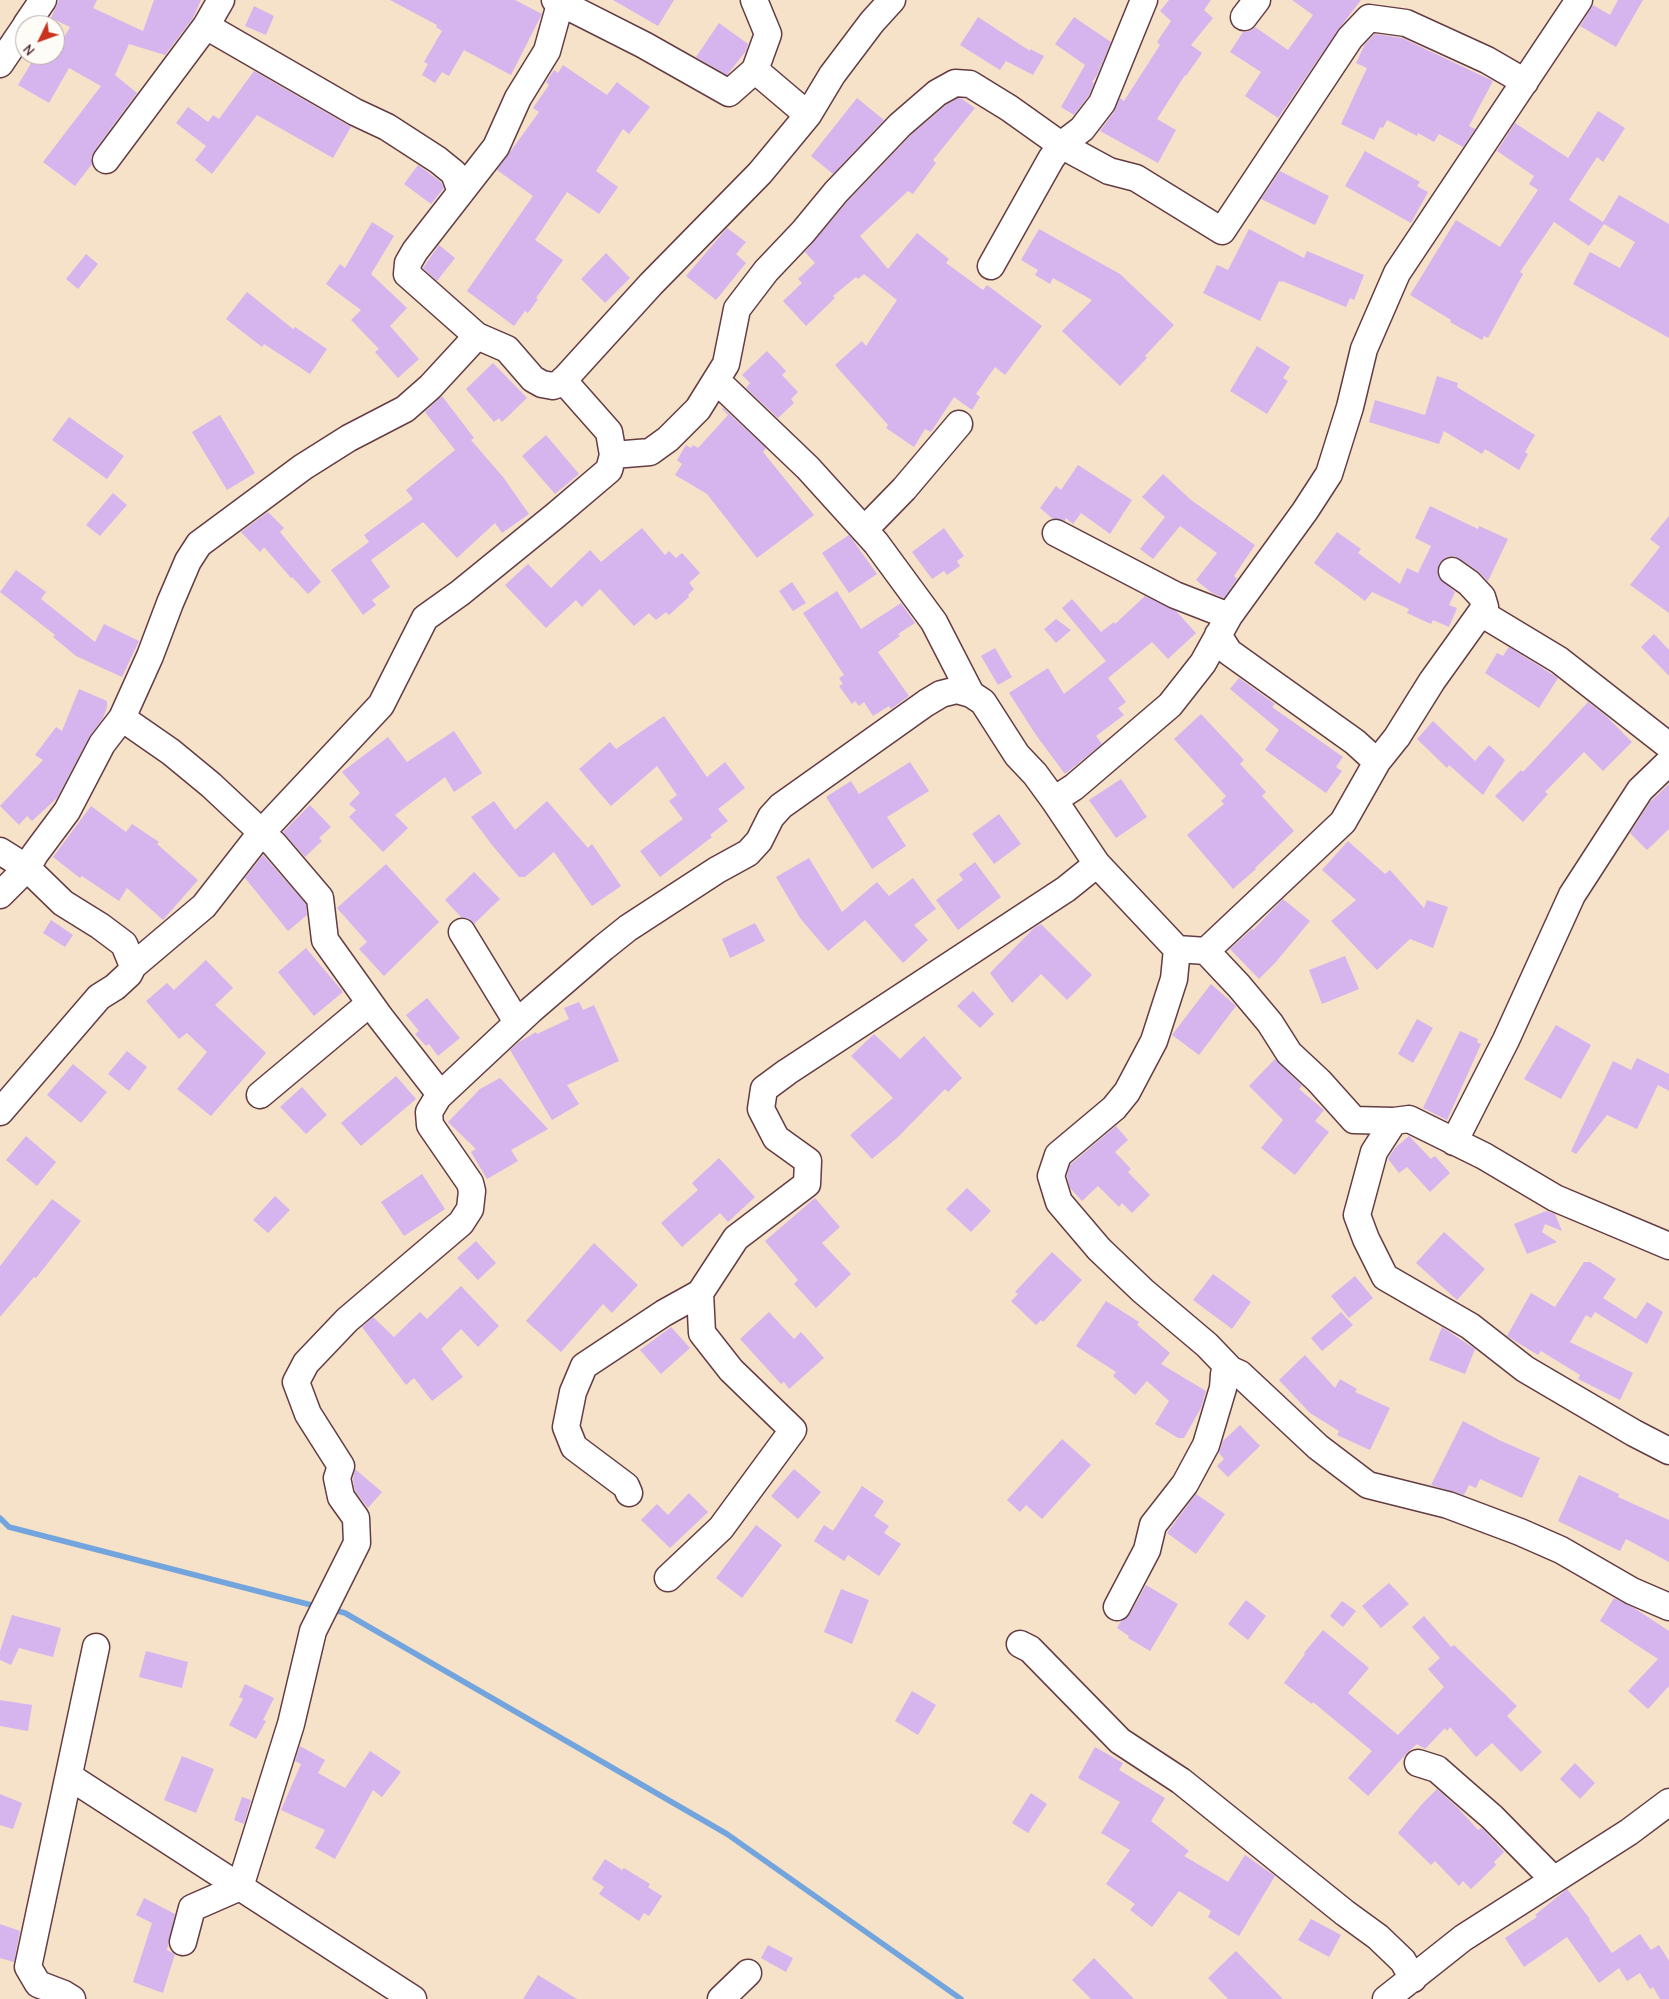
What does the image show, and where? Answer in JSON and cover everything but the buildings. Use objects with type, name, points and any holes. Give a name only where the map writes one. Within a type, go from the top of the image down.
[{"type":"street","points":[[33,15],[43,0]]},
{"type":"street","points":[[106,160],[206,26],[221,0]]},
{"type":"street","points":[[754,0],[768,34],[755,70],[729,93],[644,45],[558,2],[547,51],[518,98],[496,147],[464,178],[414,251],[408,263],[407,274],[477,336],[506,350],[533,378],[542,384],[553,386],[563,380],[651,284],[760,173],[808,115],[832,75],[872,22],[892,0]]},
{"type":"street","points":[[991,266],[1051,159],[1061,145],[1082,128],[1102,103],[1144,0]]},
{"type":"street","points":[[1054,800],[1074,787],[1170,705],[1203,663],[1224,625],[1306,511],[1329,474],[1350,407],[1364,349],[1397,273],[1579,0]]},
{"type":"street","points":[[614,455],[650,452],[668,439],[698,409],[726,364],[737,309],[766,270],[894,132],[937,93],[956,82],[970,84],[1009,108],[1061,145],[1109,171],[1136,178],[1222,231],[1350,38],[1369,18],[1406,23],[1487,60],[1524,82]]},
{"type":"street","points":[[206,26],[355,112],[388,127],[464,178]]},
{"type":"street","points":[[0,64],[15,42]]},
{"type":"street","points":[[755,70],[808,115]]},
{"type":"street","points":[[0,895],[27,868],[34,854],[66,811],[102,744],[122,718],[150,656],[188,561],[199,544],[303,468],[349,438],[405,409],[430,387],[477,336]]},
{"type":"street","points":[[0,1112],[94,1002],[129,974],[133,966],[204,906],[261,833],[381,705],[425,618],[460,593],[609,470],[614,455],[610,432],[563,380]]},
{"type":"street","points":[[716,380],[808,468],[876,544],[934,622],[971,694]]},
{"type":"street","points":[[864,530],[904,489],[959,424]]},
{"type":"street","points":[[1056,532],[1175,595],[1224,625]]},
{"type":"street","points":[[1206,952],[1343,822],[1377,762],[1397,737],[1432,681],[1481,614],[1485,607],[1482,597],[1469,583],[1452,571]]},
{"type":"street","points":[[1481,614],[1559,660],[1669,746]]},
{"type":"street","points":[[1224,625],[1228,652],[1355,742],[1377,762]]},
{"type":"street","points":[[183,1942],[192,1908],[240,1887],[291,1724],[313,1631],[357,1543],[356,1518],[341,1497],[337,1478],[341,1466],[308,1414],[296,1382],[306,1363],[348,1320],[461,1223],[470,1209],[472,1192],[470,1183],[430,1125],[430,1112],[440,1094],[518,1022],[628,928],[717,870],[748,853],[759,841],[770,817],[781,806],[926,703],[942,694],[957,690],[971,694],[983,702],[1017,755],[1035,774],[1097,864],[1177,949],[1206,952],[1239,986],[1270,1023],[1288,1053],[1319,1081],[1354,1120],[1394,1121],[1409,1119],[1484,1156],[1554,1198],[1669,1246]]},
{"type":"street","points":[[122,718],[171,752],[204,780],[274,844],[320,898],[325,940],[370,1003],[440,1094]]},
{"type":"street","points":[[1454,1142],[1506,1040],[1572,895],[1640,790],[1669,762]]},
{"type":"street","points":[[0,851],[27,868],[63,903],[100,926],[124,944],[133,966]]},
{"type":"street","points":[[629,1493],[626,1486],[574,1448],[566,1427],[573,1392],[584,1366],[664,1313],[700,1293],[736,1238],[807,1184],[808,1162],[776,1138],[761,1109],[764,1089],[1066,889],[1097,864]]},
{"type":"street","points":[[462,932],[518,1022]]},
{"type":"street","points":[[1177,949],[1174,979],[1154,1041],[1127,1092],[1114,1108],[1058,1156],[1052,1176],[1059,1202],[1099,1249],[1143,1291],[1208,1346],[1231,1370],[1240,1374],[1318,1447],[1368,1485],[1448,1505],[1520,1532],[1561,1550],[1632,1591],[1669,1607]]},
{"type":"street","points":[[260,1095],[370,1003]]},
{"type":"street","points":[[1394,1121],[1374,1152],[1357,1215],[1384,1278],[1470,1326],[1525,1369],[1634,1433],[1669,1451]]},
{"type":"street","points":[[668,1578],[721,1528],[793,1430],[731,1370],[702,1333],[700,1293]]},
{"type":"street","points":[[1117,1607],[1147,1550],[1153,1525],[1185,1484],[1206,1445],[1223,1388],[1224,1374],[1231,1370]]},
{"type":"street","points":[[1020,1644],[1030,1649],[1120,1741],[1181,1781],[1345,1913],[1378,1937],[1403,1961],[1413,1979]]},
{"type":"street","points":[[72,1999],[38,1984],[28,1967],[70,1778],[96,1647]]},
{"type":"street","points":[[1418,1763],[1437,1769],[1492,1817],[1554,1880]]},
{"type":"street","points":[[70,1778],[413,1999]]},
{"type":"street","points":[[1386,1999],[1463,1938],[1629,1832],[1669,1802]]},
{"type":"street","points":[[721,1999],[748,1973]]},
{"type":"waterway","points":[[0,1518],[9,1527],[319,1607]]},
{"type":"waterway","points":[[330,1609],[345,1613],[727,1834],[961,1999]]}]
